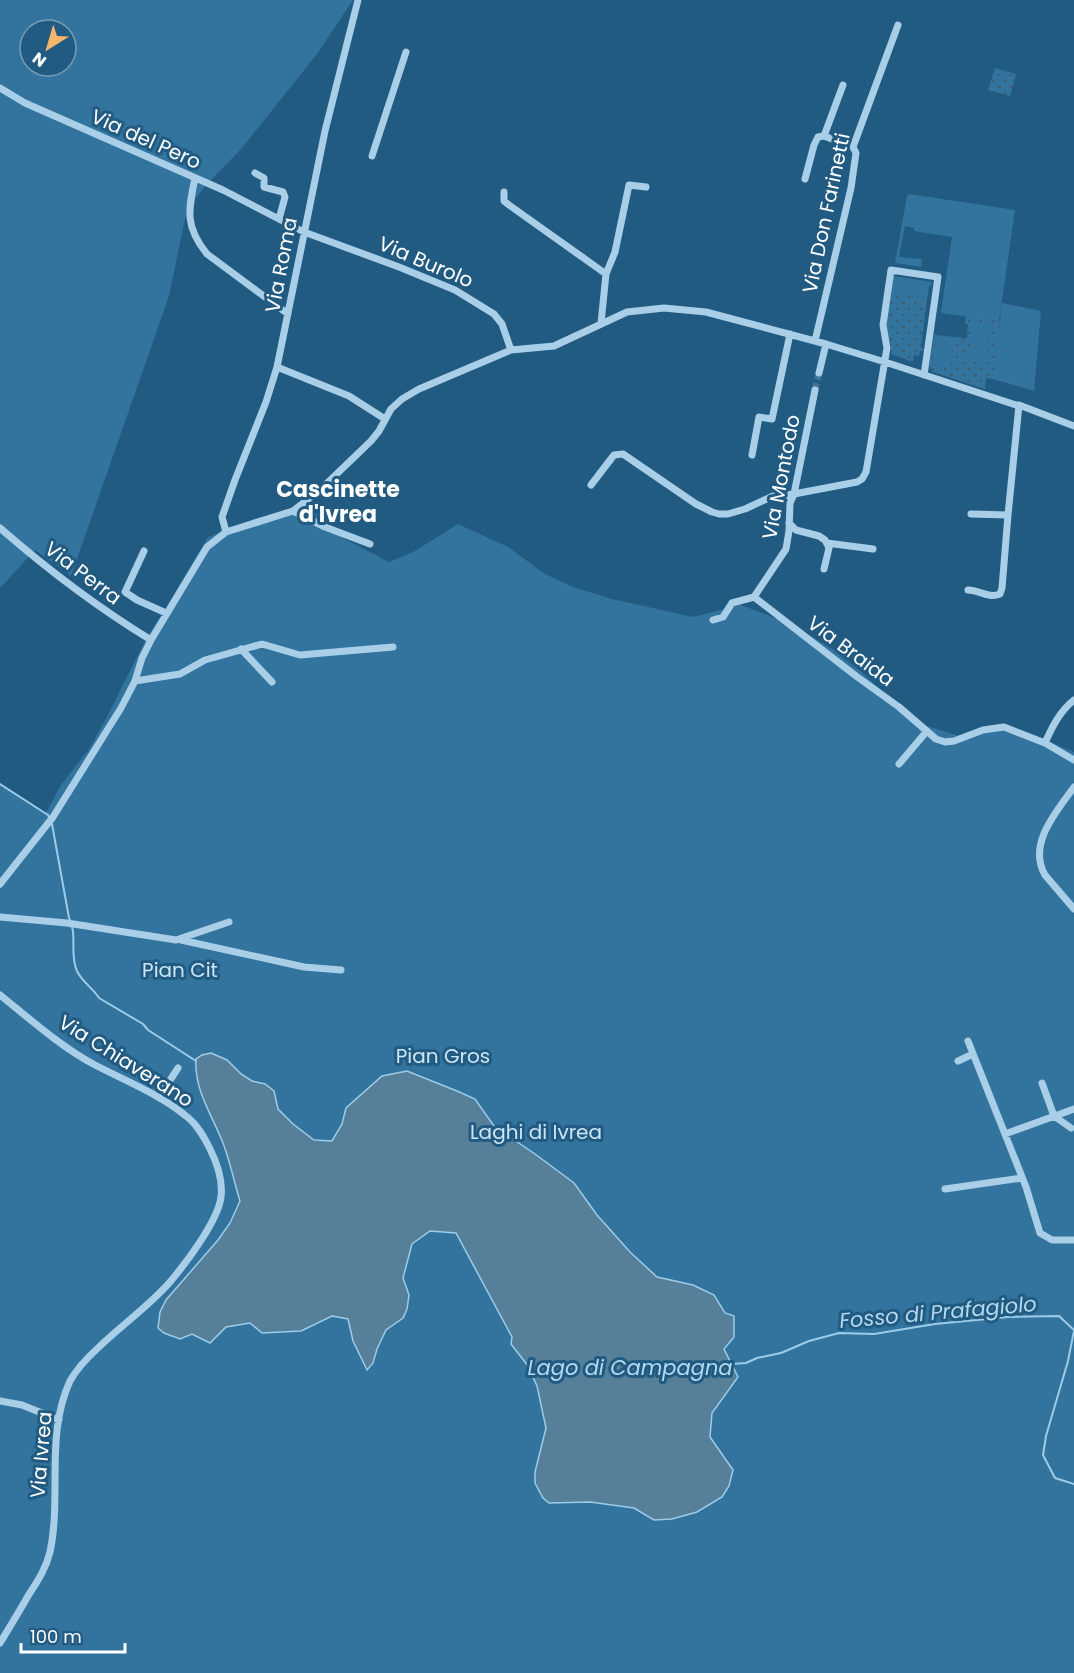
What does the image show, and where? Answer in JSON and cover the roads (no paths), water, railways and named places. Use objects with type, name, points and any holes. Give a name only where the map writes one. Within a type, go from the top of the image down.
[{"type":"street","name":"Via Roma","points":[[226,532],[222,516],[266,402],[277,367],[325,131],[358,0]]},
{"type":"street","name":"Via Don Farinetti","points":[[815,341],[851,188],[856,153],[853,147],[898,25]]},
{"type":"street","points":[[372,156],[406,52]]},
{"type":"street","points":[[824,136],[843,85]]},
{"type":"street","name":"Via del Pero","points":[[0,88],[25,103],[240,198],[304,232]]},
{"type":"street","points":[[805,179],[818,137],[824,136],[853,147]]},
{"type":"street","points":[[255,173],[264,178],[264,187],[283,192],[285,197],[279,219]]},
{"type":"street","points":[[195,178],[188,209],[197,242],[207,254],[288,314]]},
{"type":"street","points":[[601,323],[606,274],[615,252],[629,185],[646,187]]},
{"type":"street","points":[[504,192],[504,201],[509,206],[606,274]]},
{"type":"street","name":"Via Burolo","points":[[304,232],[434,280],[474,301],[494,314],[502,324],[511,350]]},
{"type":"street","points":[[591,485],[614,455],[623,454],[696,504],[720,514],[728,514],[773,496],[857,482],[866,472],[885,362],[887,345],[883,325],[891,270],[938,277],[924,375]]},
{"type":"street","points":[[0,884],[50,820],[121,708],[135,681],[142,658],[151,640],[207,547],[226,532],[292,511],[310,499],[356,457],[379,431],[391,409],[419,389],[511,350],[554,346],[627,312],[664,308],[706,312],[826,344],[1019,405],[1074,426]]},
{"type":"street","points":[[752,455],[759,417],[772,419],[790,334]]},
{"type":"street","points":[[819,373],[826,344]]},
{"type":"street","points":[[277,367],[349,396],[385,419]]},
{"type":"street","name":"Via Montodo","points":[[754,597],[786,549],[790,503],[794,494],[815,390]]},
{"type":"street","points":[[968,590],[995,596],[1000,594],[1002,588],[1019,405]]},
{"type":"street","points":[[292,511],[325,527],[370,544]]},
{"type":"street","points":[[971,514],[1008,515]]},
{"type":"street","points":[[789,523],[796,530],[819,536],[825,540],[829,548],[824,569]]},
{"type":"street","name":"Via Perra","points":[[0,528],[70,585],[151,640]]},
{"type":"street","points":[[827,543],[873,549]]},
{"type":"street","points":[[144,551],[124,591],[137,600],[166,613]]},
{"type":"street","points":[[713,620],[723,617],[732,603],[754,597]]},
{"type":"street","name":"Via Braida","points":[[754,597],[898,707],[936,739],[945,742],[954,741],[983,730],[1004,727],[1045,743],[1074,760]]},
{"type":"street","points":[[135,681],[180,674],[205,660],[262,644],[300,655],[393,647]]},
{"type":"street","points":[[241,649],[272,682]]},
{"type":"street","points":[[1045,743],[1055,722],[1074,700]]},
{"type":"street","points":[[899,764],[927,731]]},
{"type":"street","points":[[1074,787],[1045,829],[1040,842],[1042,870],[1074,909]]},
{"type":"street","points":[[0,917],[67,923],[187,940],[304,966],[341,970]]},
{"type":"street","points":[[176,940],[229,922]]},
{"type":"street","name":"Via Chiaverano","points":[[0,995],[46,1032],[80,1055],[159,1097],[188,1116],[213,1155],[219,1173],[221,1198],[214,1217],[205,1233],[159,1295]]},
{"type":"street","points":[[968,1041],[1022,1178],[1040,1233],[1052,1240],[1074,1240]]},
{"type":"street","points":[[958,1061],[973,1054]]},
{"type":"street","points":[[159,1097],[178,1068]]},
{"type":"street","points":[[1042,1083],[1054,1116],[1071,1128]]},
{"type":"street","points":[[1005,1134],[1074,1109]]},
{"type":"street","points":[[945,1189],[1022,1178]]},
{"type":"street","name":"Via Ivrea","points":[[0,1643],[46,1564],[50,1551],[58,1420],[68,1387],[77,1370],[116,1331],[159,1295]]},
{"type":"street","points":[[0,1401],[22,1405],[58,1420]]},
{"type":"water","name":"Lago di Campagna","points":[[211,1053],[227,1060],[252,1081],[265,1084],[274,1091],[278,1109],[314,1140],[332,1141],[342,1124],[346,1108],[382,1076],[407,1071],[475,1099],[494,1126],[574,1183],[597,1215],[630,1252],[657,1277],[693,1285],[714,1295],[725,1313],[734,1316],[734,1337],[724,1349],[738,1377],[712,1413],[710,1437],[733,1470],[729,1486],[722,1497],[697,1512],[672,1519],[654,1520],[634,1508],[590,1502],[549,1503],[543,1498],[535,1483],[535,1472],[546,1428],[537,1386],[528,1366],[511,1344],[512,1337],[456,1233],[430,1231],[412,1244],[403,1278],[409,1295],[407,1309],[403,1318],[386,1330],[373,1363],[367,1370],[353,1341],[348,1319],[332,1316],[301,1331],[262,1333],[250,1323],[226,1327],[210,1343],[192,1334],[180,1339],[158,1328],[160,1312],[166,1300],[218,1240],[230,1223],[240,1201],[225,1150],[198,1081],[196,1059]]},
{"type":"waterway","points":[[0,784],[48,815],[52,824],[72,924],[75,965],[79,975],[99,998],[143,1024],[148,1030],[196,1061]]},
{"type":"waterway","name":"Fosso di Prafagiolo","points":[[732,1364],[746,1363],[781,1353],[809,1341],[839,1333],[874,1334],[935,1324],[1008,1317],[1059,1316],[1074,1330]]},
{"type":"waterway","name":"Fosso di Prafagiolo","points":[[1074,1331],[1043,1455],[1055,1478],[1074,1484]]},
{"type":"tunnel","points":[[815,390],[819,373]]},
{"type":"district","name":"Cascinette d'Ivrea","points":[[338,502]]},
{"type":"park label","name":"Pian Cit","points":[[180,970]]},
{"type":"park label","name":"Pian Gros","points":[[443,1056]]},
{"type":"park label","name":"Laghi di Ivrea","points":[[536,1132]]}]
